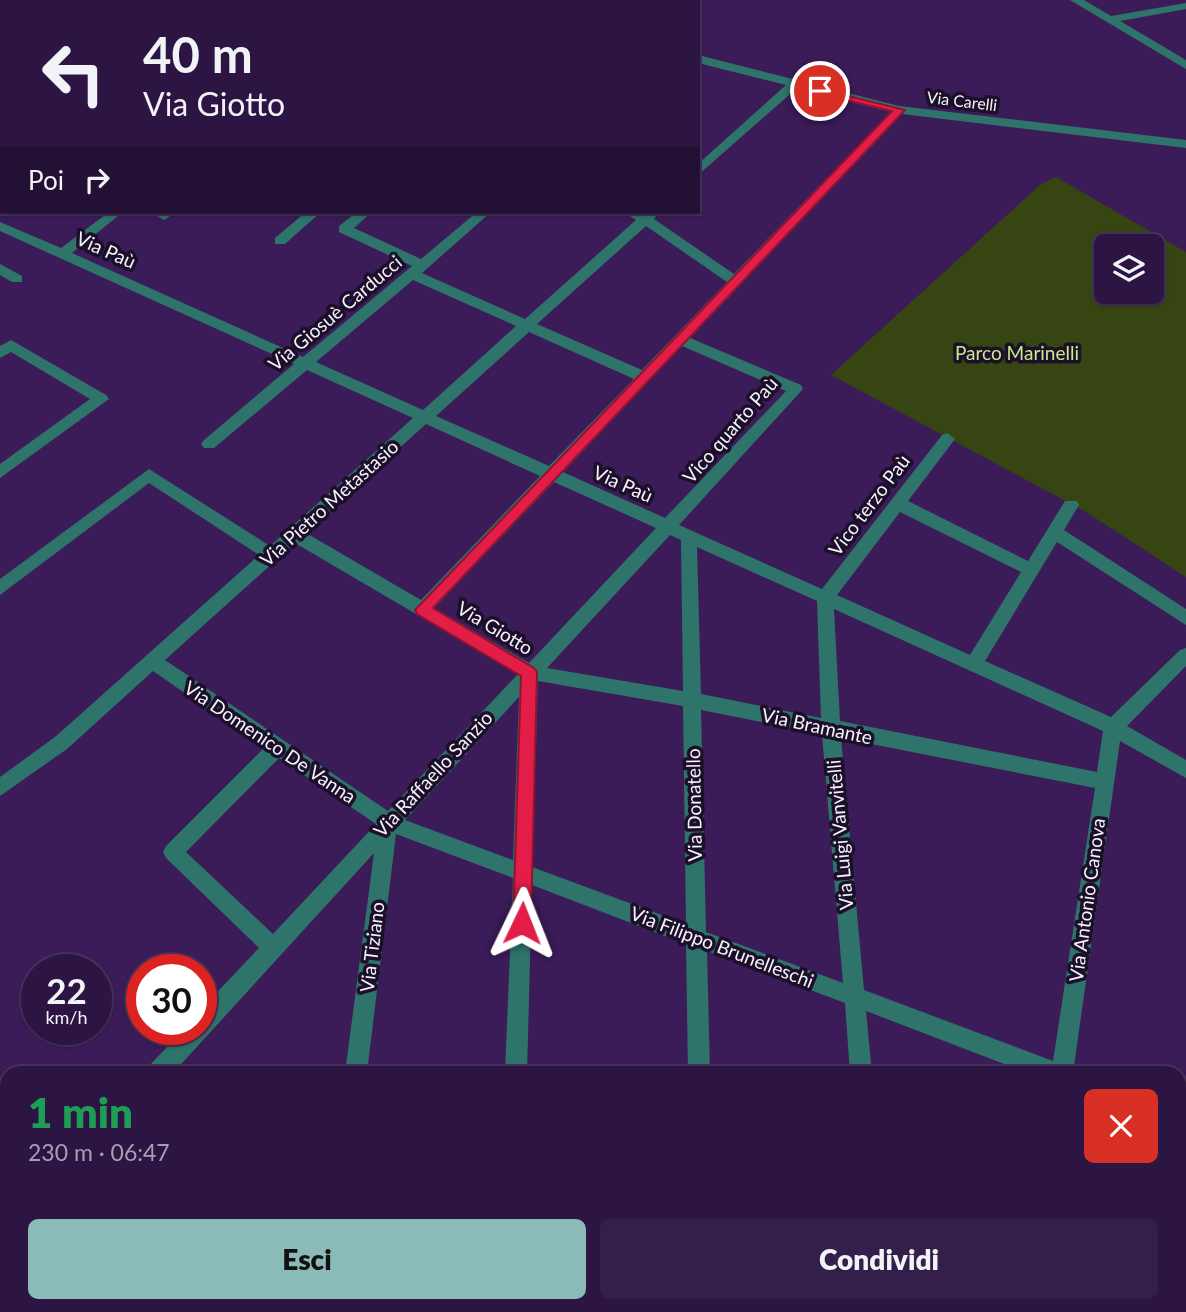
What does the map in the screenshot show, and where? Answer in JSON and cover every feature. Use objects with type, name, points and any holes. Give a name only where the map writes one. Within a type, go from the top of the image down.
[{"type":"street","points":[[1076,0],[1186,65]]},
{"type":"street","points":[[1109,20],[1186,6]]},
{"type":"street","name":"Via Carelli","points":[[700,60],[899,110],[1186,144]]},
{"type":"street","points":[[700,169],[794,85]]},
{"type":"street","points":[[422,610],[899,110]]},
{"type":"street","points":[[62,254],[114,214]]},
{"type":"street","points":[[279,241],[312,214]]},
{"type":"street","points":[[363,214],[344,229],[525,324],[643,377]]},
{"type":"street","name":"Via Giosuè Carducci","points":[[209,444],[483,214]]},
{"type":"street","points":[[649,215],[735,281]]},
{"type":"street","name":"Via Pietro Metastasio","points":[[0,788],[61,743],[649,215]]},
{"type":"street","name":"Via Paù","points":[[0,226],[1113,727],[1186,770]]},
{"type":"street","points":[[0,269],[16,279]]},
{"type":"street","name":"Vico quarto Paù","points":[[669,527],[796,389],[679,340]]},
{"type":"street","points":[[0,353],[11,345],[101,399],[0,472]]},
{"type":"street","name":"Vico terzo Paù","points":[[825,598],[947,439]]},
{"type":"street","points":[[0,588],[149,475],[271,555]]},
{"type":"street","points":[[897,503],[1030,569]]},
{"type":"street","points":[[974,664],[1053,530],[1071,505]]},
{"type":"street","name":"Via Raffaello Sanzio","points":[[217,1007],[529,672],[669,527]]},
{"type":"street","points":[[1053,530],[1186,618]]},
{"type":"street","name":"Via Giotto","points":[[295,535],[529,672]]},
{"type":"street","name":"Via Donatello","points":[[689,537],[699,1066]]},
{"type":"street","name":"Via Luigi Vanvitelli","points":[[825,598],[831,730],[861,1066]]},
{"type":"street","points":[[1113,727],[1186,655]]},
{"type":"street","name":"Via Domenico De Vanna","points":[[152,662],[388,822]]},
{"type":"street","points":[[516,1066],[529,672]]},
{"type":"street","name":"Via Bramante","points":[[529,672],[692,700],[831,730],[1104,782]]},
{"type":"street","name":"Via Antonio Canova","points":[[1060,1066],[1113,727]]},
{"type":"street","points":[[272,947],[173,852],[277,747]]},
{"type":"street","name":"Via Filippo Brunelleschi","points":[[388,822],[1040,1066]]},
{"type":"street","name":"Via Tiziano","points":[[357,1066],[388,822]]},
{"type":"street","points":[[164,1066],[183,1045]]},
{"type":"green space","name":"Parco Marinelli","points":[[1056,177],[1155,234],[1094,234],[1094,304],[1164,304],[1164,239],[1186,252],[1186,577],[1086,512],[831,375],[1041,184]]},
{"type":"route","points":[[522,923],[529,672],[422,610],[899,110],[820,91]]}]
